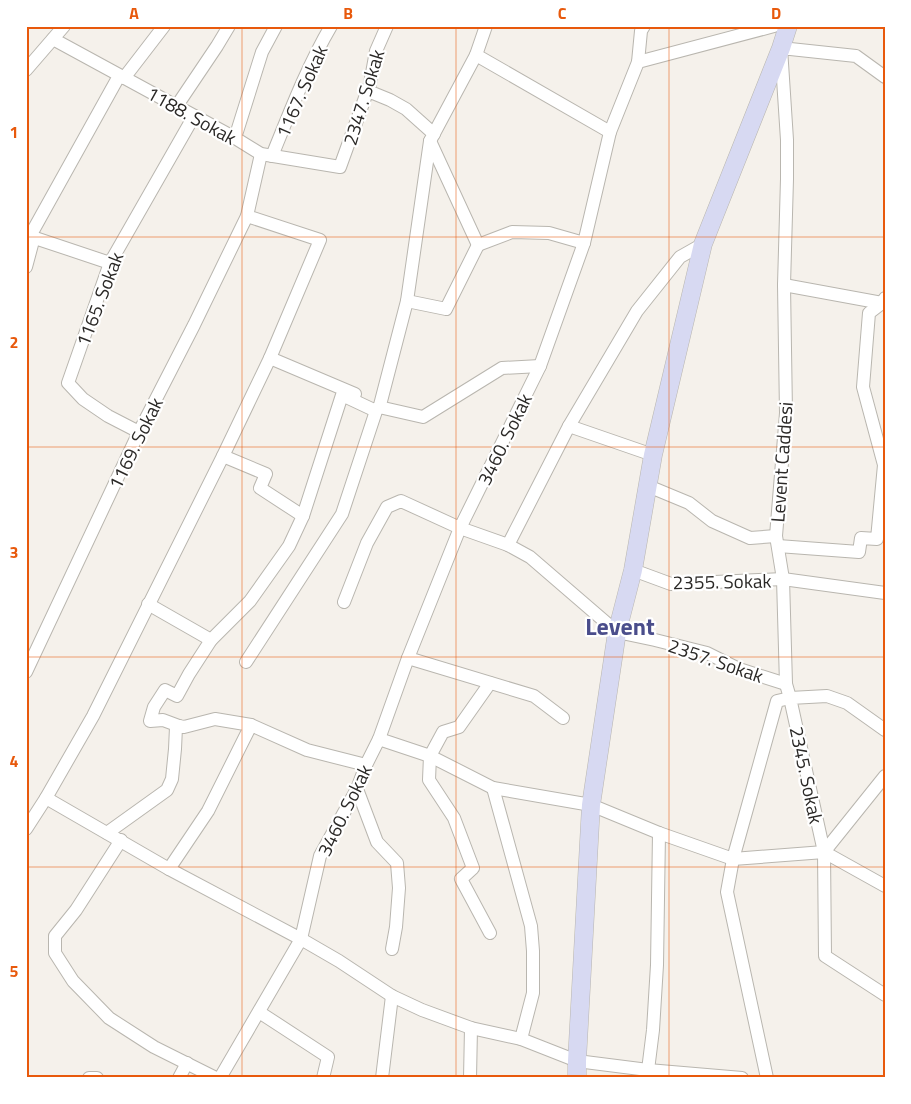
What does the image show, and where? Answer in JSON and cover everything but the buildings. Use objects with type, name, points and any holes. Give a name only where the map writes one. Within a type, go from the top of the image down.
[{"type":"street","points":[[26,70],[64,26]]},
{"type":"street","points":[[26,267],[30,236],[122,77],[164,26]]},
{"type":"street","points":[[176,107],[229,26]]},
{"type":"street","points":[[235,138],[262,52],[276,26]]},
{"type":"street","name":"1167. Sokak","points":[[246,216],[267,155],[331,26]]},
{"type":"street","name":"2347. Sokak","points":[[340,167],[368,91],[376,51],[387,26]]},
{"type":"street","points":[[246,662],[342,514],[378,407],[407,301],[432,137],[476,55],[486,26]]},
{"type":"street","name":"3460. Sokak","points":[[220,1078],[301,939],[320,856],[357,789],[379,739],[408,658],[460,528],[540,366],[584,244],[610,132],[638,62],[641,31],[644,26]]},
{"type":"street","points":[[638,62],[774,26]]},
{"type":"street","points":[[577,1069],[591,805],[616,632],[633,570],[653,454],[703,244],[788,26]]},
{"type":"street","name":"1188. Sokak","points":[[53,39],[267,155],[340,167]]},
{"type":"street","points":[[781,48],[856,56],[885,77]]},
{"type":"street","name":"Levent Caddesi","points":[[781,48],[787,140],[784,285],[786,413],[777,541],[783,580],[786,684],[790,698]]},
{"type":"street","points":[[476,55],[610,132]]},
{"type":"street","points":[[368,91],[406,109],[432,137],[478,245]]},
{"type":"street","name":"1165. Sokak","points":[[139,432],[108,416],[83,399],[68,383],[110,263],[194,116]]},
{"type":"street","points":[[26,829],[93,716],[223,456],[270,358],[320,240],[246,216]]},
{"type":"street","name":"1169. Sokak","points":[[26,672],[139,432],[194,325],[246,216]]},
{"type":"street","points":[[407,301],[446,309],[478,245],[512,232],[549,233],[584,244]]},
{"type":"street","points":[[30,236],[110,263]]},
{"type":"street","points":[[508,545],[569,426],[638,311],[680,257],[703,244]]},
{"type":"street","points":[[784,285],[884,301]]},
{"type":"street","points":[[648,486],[690,504],[712,521],[750,538],[859,552],[862,538],[877,539],[884,465],[863,387],[869,313],[884,301]]},
{"type":"street","points":[[270,358],[378,407]]},
{"type":"street","points":[[366,765],[307,750],[251,725],[215,718],[184,727],[163,720],[150,722],[154,707],[165,690],[178,696],[189,674],[211,640],[250,601],[289,546],[303,516],[342,395],[378,407],[423,417],[502,368],[540,366]]},
{"type":"street","points":[[569,426],[653,454]]},
{"type":"street","points":[[223,456],[266,474],[260,488],[303,516]]},
{"type":"street","points":[[344,602],[367,543],[387,507],[401,501],[460,528],[508,545],[530,557],[616,632]]},
{"type":"street","name":"2355. Sokak","points":[[633,570],[671,584],[783,580],[885,593]]},
{"type":"street","points":[[148,604],[211,640]]},
{"type":"street","name":"2357. Sokak","points":[[616,632],[707,653],[739,669],[786,684]]},
{"type":"street","points":[[408,658],[534,696],[563,718]]},
{"type":"street","points":[[490,683],[459,727],[443,732],[430,756],[429,780],[454,818],[473,868],[461,879],[490,933]]},
{"type":"street","points":[[767,1078],[727,892],[733,859],[777,701],[790,698],[827,696],[847,703],[885,730]]},
{"type":"street","name":"2345. Sokak","points":[[790,698],[824,852],[825,956],[885,995]]},
{"type":"street","points":[[169,869],[208,811],[251,725]]},
{"type":"street","points":[[107,833],[167,790],[172,779],[176,727],[179,726]]},
{"type":"street","points":[[379,739],[430,756],[493,788],[591,805],[659,833],[733,859],[824,852],[885,886]]},
{"type":"street","points":[[824,852],[885,776]]},
{"type":"street","points":[[493,788],[531,926],[533,993],[521,1039]]},
{"type":"street","points":[[357,789],[377,842],[397,863],[399,888],[392,949]]},
{"type":"street","points":[[46,798],[169,869],[301,939],[392,996],[422,1010],[472,1028],[521,1039],[577,1069],[742,1078]]},
{"type":"street","points":[[649,1074],[657,965],[659,833]]},
{"type":"street","points":[[121,840],[76,910],[55,936],[55,953],[73,981],[109,1018],[154,1047],[216,1078]]},
{"type":"street","points":[[382,1078],[392,996]]},
{"type":"street","points":[[259,1012],[328,1057],[323,1078]]},
{"type":"street","points":[[470,1078],[472,1028]]},
{"type":"street","points":[[179,1078],[187,1063]]},
{"type":"street","points":[[90,1078],[97,1078]]},
{"type":"district","name":"Levent","points":[[620,626]]}]
